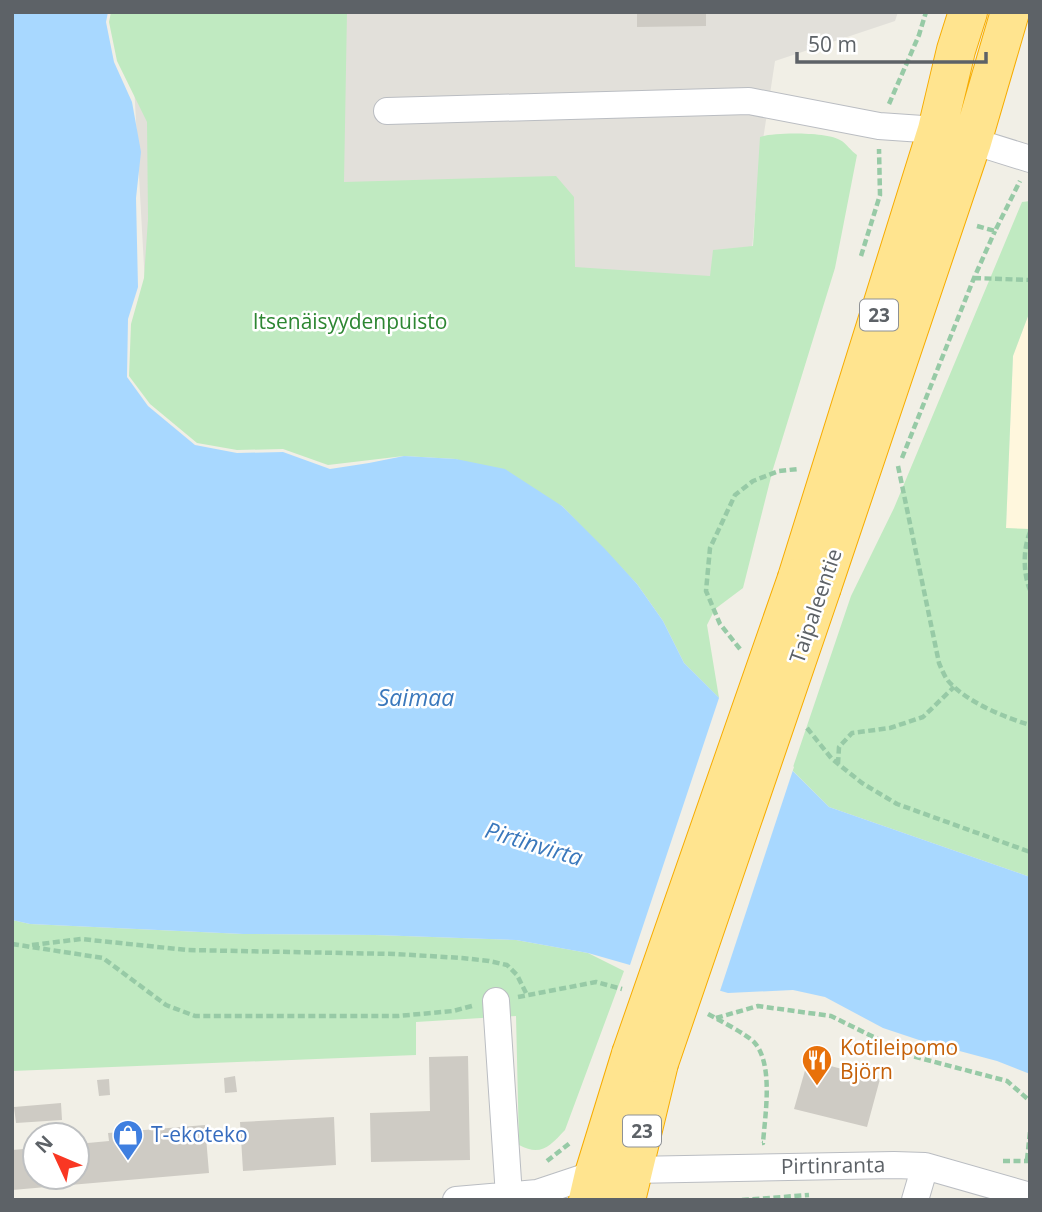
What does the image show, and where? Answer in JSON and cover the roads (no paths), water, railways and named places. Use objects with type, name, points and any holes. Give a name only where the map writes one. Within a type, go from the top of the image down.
[{"type":"highway","name":"Taipaleentie","points":[[955,136],[956,50],[968,12]]},
{"type":"highway","name":"Taipaleentie","points":[[591,1187],[645,1058],[810,582],[955,136],[1010,12]]},
{"type":"highway","name":"Taipaleentie","points":[[629,1185],[645,1058]]},
{"type":"street","points":[[387,111],[750,101],[879,126],[955,136],[1030,159]]},
{"type":"street","points":[[486,1003],[508,1183]]},
{"type":"street","name":"Pirtinranta","points":[[456,1200],[508,1183],[537,1194],[591,1187],[881,1165],[925,1166],[1030,1196]]},
{"type":"street","points":[[915,1200],[925,1166]]},
{"type":"water","name":"Saimaa","points":[[12,12],[108,12],[106,22],[114,62],[132,102],[141,152],[136,198],[138,287],[128,319],[127,377],[148,406],[195,445],[237,453],[283,452],[330,469],[404,456],[456,459],[505,469],[562,506],[637,584],[663,621],[684,663],[829,807],[1030,877],[1030,1074],[997,1061],[883,1028],[825,997],[793,990],[728,993],[588,953],[516,940],[243,934],[30,924],[12,920]]},
{"type":"place","name":"Kotileipomo Björn","points":[[817,1087]]},
{"type":"place","name":"T-ekoteko","points":[[128,1162]]},
{"type":"park label","name":"Itsenäisyydenpuisto","points":[[350,322]]},
{"type":"water label","name":"Pirtinvirta","points":[[534,844]]}]
